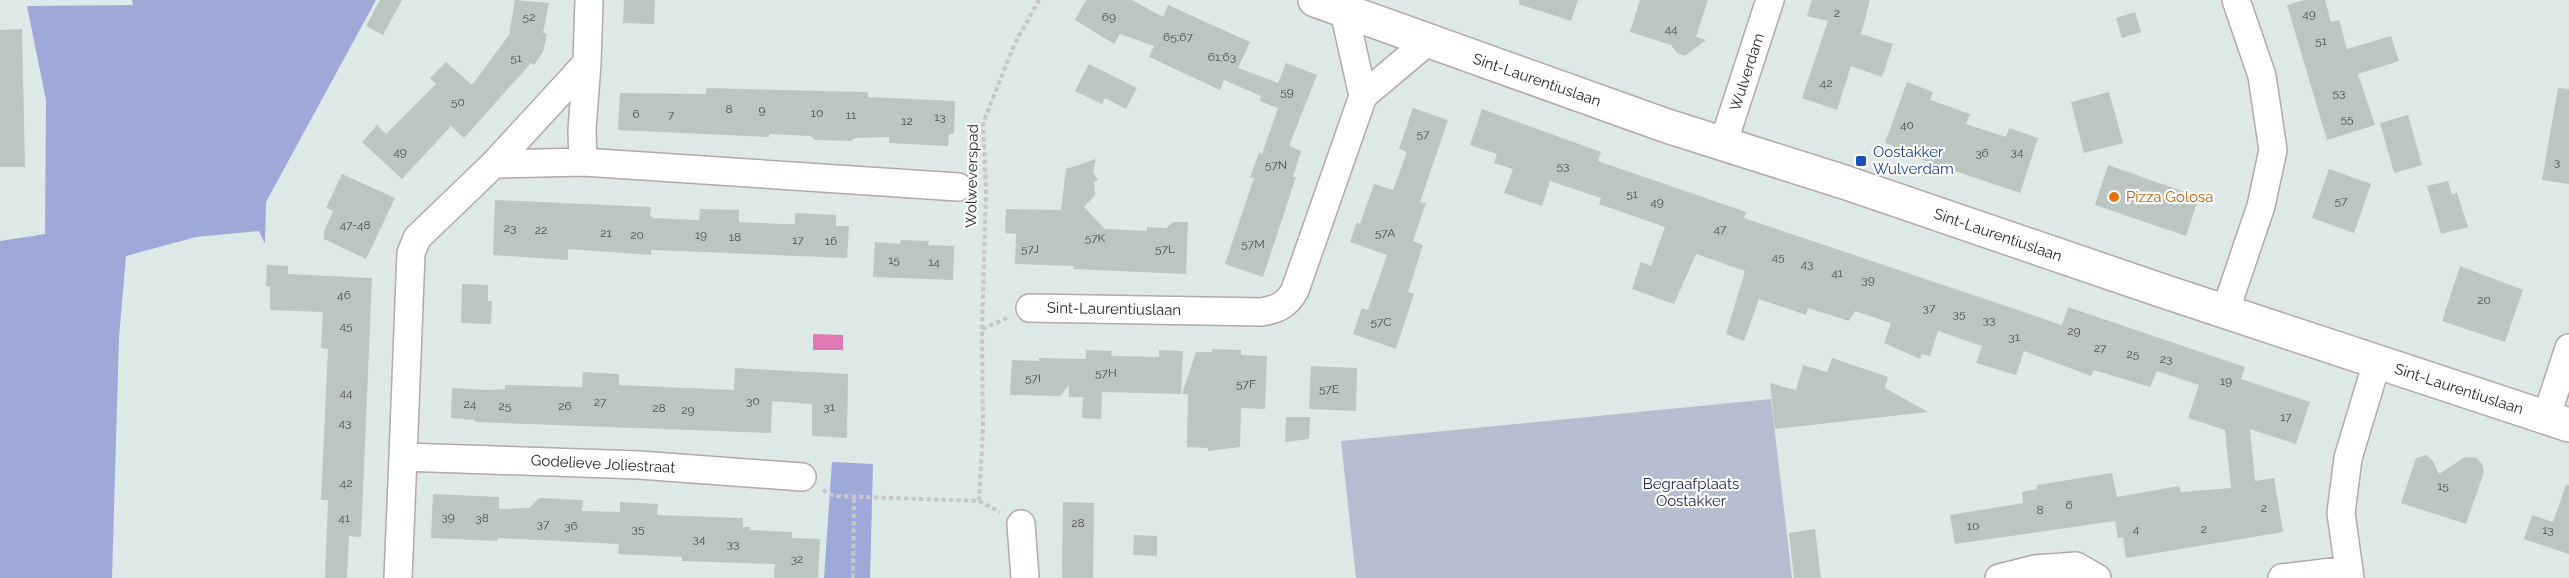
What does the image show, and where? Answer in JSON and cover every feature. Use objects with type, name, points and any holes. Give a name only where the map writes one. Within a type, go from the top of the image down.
[{"type":"street","points":[[583,162],[582,130],[589,0]]},
{"type":"street","name":"Wulverdam","points":[[1723,144],[1770,0]]},
{"type":"street","points":[[2225,312],[2261,206],[2273,150],[2262,76],[2236,0]]},
{"type":"street","points":[[1329,5],[1363,96],[1427,42]]},
{"type":"street","name":"Sint-Laurentiuslaan","points":[[1329,5],[1427,42],[1723,144],[1844,182],[2225,312],[2558,421]]},
{"type":"street","points":[[398,578],[411,253],[417,238],[494,164],[587,63]]},
{"type":"street","name":"Sint-Laurentiuslaan","points":[[1030,308],[1262,312],[1277,309],[1289,300],[1295,290],[1363,96]]},
{"type":"street","points":[[494,164],[583,162],[958,186]]},
{"type":"street","points":[[2558,421],[2569,348]]},
{"type":"street","points":[[2282,578],[2349,574],[2341,513],[2348,458],[2377,362]]},
{"type":"street","name":"Godelieve Joliestraat","points":[[403,457],[639,465],[802,477]]},
{"type":"street","points":[[1021,524],[1025,578]]},
{"type":"street","points":[[1999,578],[2035,569],[2076,566],[2097,578]]},
{"type":"path","name":"Wolweverspad","points":[[979,501],[983,429],[982,329],[986,189],[983,123],[1015,43],[1039,0]]},
{"type":"path","points":[[982,329],[1030,308]]},
{"type":"path","points":[[802,477],[834,496],[979,501],[1021,524]]},
{"type":"path","points":[[853,578],[854,496]]},
{"type":"shaded area","points":[[132,0],[376,0],[266,202],[265,244],[259,231],[196,237],[126,256],[119,338],[112,578],[0,578],[0,241],[45,234],[46,100],[27,6],[133,5]]},
{"type":"shaded area","points":[[813,334],[843,335],[843,350],[813,350]]},
{"type":"shaded area","points":[[832,462],[873,464],[870,578],[824,578]]},
{"type":"green space","name":"Begraafplaats Oostakker","points":[[1771,399],[1792,578],[1356,578],[1341,441]]},
{"type":"building","points":[[380,0],[402,0],[383,35],[366,26]]},
{"type":"building","points":[[515,0],[549,3],[543,33],[547,34],[543,52],[534,65],[531,63],[464,138],[451,126],[402,179],[362,142],[377,125],[386,134],[436,84],[430,78],[446,62],[472,85],[509,35]]},
{"type":"building","points":[[624,0],[655,0],[654,24],[623,23]]},
{"type":"building","points":[[1086,0],[1132,0],[1163,17],[1168,5],[1250,42],[1238,68],[1278,83],[1286,63],[1317,75],[1289,146],[1301,151],[1293,177],[1296,177],[1263,277],[1225,264],[1254,178],[1250,177],[1259,153],[1262,154],[1278,108],[1260,101],[1261,96],[1224,80],[1220,90],[1149,57],[1154,46],[1120,34],[1114,44],[1075,20]]},
{"type":"building","points":[[1519,0],[1578,0],[1571,21],[1519,4]]},
{"type":"building","points":[[1640,0],[1708,0],[1696,37],[1706,40],[1685,56],[1677,53],[1671,45],[1630,32]]},
{"type":"building","points":[[1812,0],[1870,0],[1861,34],[1893,44],[1882,77],[1851,66],[1837,110],[1802,98],[1828,21],[1807,16]]},
{"type":"building","points":[[2304,0],[2325,0],[2331,22],[2339,20],[2347,49],[2391,36],[2399,61],[2358,74],[2375,125],[2327,140],[2287,5]]},
{"type":"building","points":[[2135,12],[2141,32],[2122,38],[2116,18]]},
{"type":"building","points":[[22,29],[25,167],[0,167],[0,30]]},
{"type":"building","points":[[1089,64],[1137,88],[1126,109],[1105,98],[1102,104],[1075,91]]},
{"type":"building","points":[[1907,82],[1933,92],[1930,100],[1970,114],[1966,124],[2006,137],[2009,128],[2038,138],[2020,193],[1893,150],[1894,146],[1885,143]]},
{"type":"building","points":[[706,88],[868,92],[868,97],[955,101],[954,134],[949,134],[948,146],[889,143],[889,137],[855,138],[851,141],[815,140],[811,136],[769,134],[769,137],[618,130],[620,93],[706,94]]},
{"type":"building","points":[[2558,88],[2569,89],[2569,184],[2542,180]]},
{"type":"building","points":[[2109,92],[2123,143],[2084,153],[2071,102]]},
{"type":"building","points":[[1413,108],[1448,120],[1420,202],[1426,203],[1413,241],[1423,245],[1408,292],[1414,294],[1396,349],[1353,334],[1362,308],[1368,310],[1387,255],[1350,242],[1357,222],[1360,224],[1374,184],[1393,190],[1407,152],[1399,149]]},
{"type":"building","points":[[1482,109],[1601,152],[1598,161],[1746,212],[1744,218],[2062,325],[2068,307],[2245,367],[2241,379],[2310,402],[2296,444],[2250,429],[2255,481],[2274,478],[2283,532],[2126,558],[2123,537],[2118,538],[2115,521],[1955,544],[1950,515],[2023,503],[2022,492],[2037,489],[2037,485],[2112,473],[2117,497],[2179,486],[2181,492],[2231,488],[2225,430],[2188,418],[2199,385],[2157,371],[2150,387],[2094,370],[2091,376],[2024,351],[2016,375],[1976,363],[1982,346],[1938,331],[1930,356],[1922,354],[1920,359],[1884,343],[1891,323],[1855,311],[1849,321],[1808,308],[1806,315],[1759,299],[1744,341],[1726,334],[1745,271],[1696,254],[1674,304],[1632,289],[1641,262],[1651,266],[1665,227],[1599,204],[1601,198],[1550,181],[1542,206],[1504,193],[1513,169],[1494,163],[1497,154],[1470,145]]},
{"type":"building","points":[[2408,115],[2422,165],[2394,173],[2380,123]]},
{"type":"building","points":[[1096,159],[1093,172],[1098,180],[1094,182],[1095,195],[1084,207],[1105,229],[1147,231],[1147,227],[1166,228],[1173,222],[1188,222],[1186,274],[1015,264],[1016,234],[1005,233],[1006,209],[1061,210],[1066,169]]},
{"type":"building","points":[[2108,165],[2199,197],[2186,236],[2095,205]]},
{"type":"building","points":[[2329,169],[2371,184],[2354,233],[2312,218]]},
{"type":"building","points":[[342,174],[395,198],[366,259],[324,239],[324,231],[333,211],[326,208]]},
{"type":"building","points":[[2448,181],[2452,194],[2457,193],[2468,227],[2441,234],[2427,186]]},
{"type":"building","points":[[495,200],[651,207],[650,216],[653,218],[699,220],[700,209],[739,210],[739,222],[782,224],[795,224],[795,213],[836,215],[836,226],[849,226],[847,258],[651,250],[651,255],[568,249],[568,260],[493,255]]},
{"type":"building","points":[[901,240],[929,241],[928,245],[954,246],[953,280],[873,277],[875,242],[900,244]]},
{"type":"building","points":[[267,265],[288,266],[288,274],[372,278],[361,537],[349,536],[347,578],[325,578],[328,500],[321,500],[328,349],[321,348],[323,312],[270,310],[270,287],[266,286]]},
{"type":"building","points":[[2460,266],[2523,290],[2505,342],[2442,321]]},
{"type":"building","points":[[462,284],[488,285],[488,301],[492,301],[491,324],[461,323]]},
{"type":"building","points":[[1212,349],[1241,350],[1241,355],[1267,356],[1265,409],[1241,408],[1240,447],[1208,451],[1208,448],[1187,447],[1188,394],[1182,394],[1196,352],[1212,352]]},
{"type":"building","points":[[1086,350],[1112,351],[1111,356],[1159,357],[1159,350],[1183,351],[1181,394],[1102,392],[1101,419],[1082,418],[1083,397],[1069,397],[1069,385],[1060,396],[1010,395],[1012,360],[1086,359]]},
{"type":"building","points":[[1832,358],[1888,377],[1885,388],[1928,412],[1775,429],[1770,383],[1796,390],[1803,365],[1827,372]]},
{"type":"building","points":[[1311,366],[1357,368],[1356,411],[1309,409]]},
{"type":"building","points":[[735,368],[848,374],[847,438],[812,436],[812,404],[772,401],[771,433],[475,422],[475,420],[451,418],[452,388],[489,390],[505,389],[505,385],[582,387],[583,372],[619,374],[619,385],[734,390]]},
{"type":"building","points":[[1286,417],[1310,417],[1309,439],[1285,442]]},
{"type":"building","points":[[2426,455],[2433,461],[2439,474],[2465,457],[2477,458],[2482,464],[2484,472],[2466,524],[2401,503],[2416,458]]},
{"type":"building","points":[[2566,485],[2569,485],[2569,554],[2524,539],[2532,515],[2553,522]]},
{"type":"building","points":[[433,494],[499,497],[499,509],[529,508],[539,498],[583,500],[582,511],[620,512],[620,502],[658,504],[657,515],[743,518],[743,527],[750,527],[750,530],[792,532],[792,538],[820,539],[818,578],[774,578],[775,564],[682,561],[682,557],[618,554],[619,544],[498,538],[497,541],[431,538]]},
{"type":"building","points":[[1063,502],[1094,503],[1093,578],[1062,578]]},
{"type":"building","points":[[1815,529],[1821,578],[1794,578],[1789,533]]},
{"type":"building","points":[[1134,535],[1157,536],[1157,556],[1133,555]]},
{"type":"place","name":"Oostakker Wulverdam","points":[[1861,161]]},
{"type":"place","name":"Pizza Golosa","points":[[2114,197]]}]
